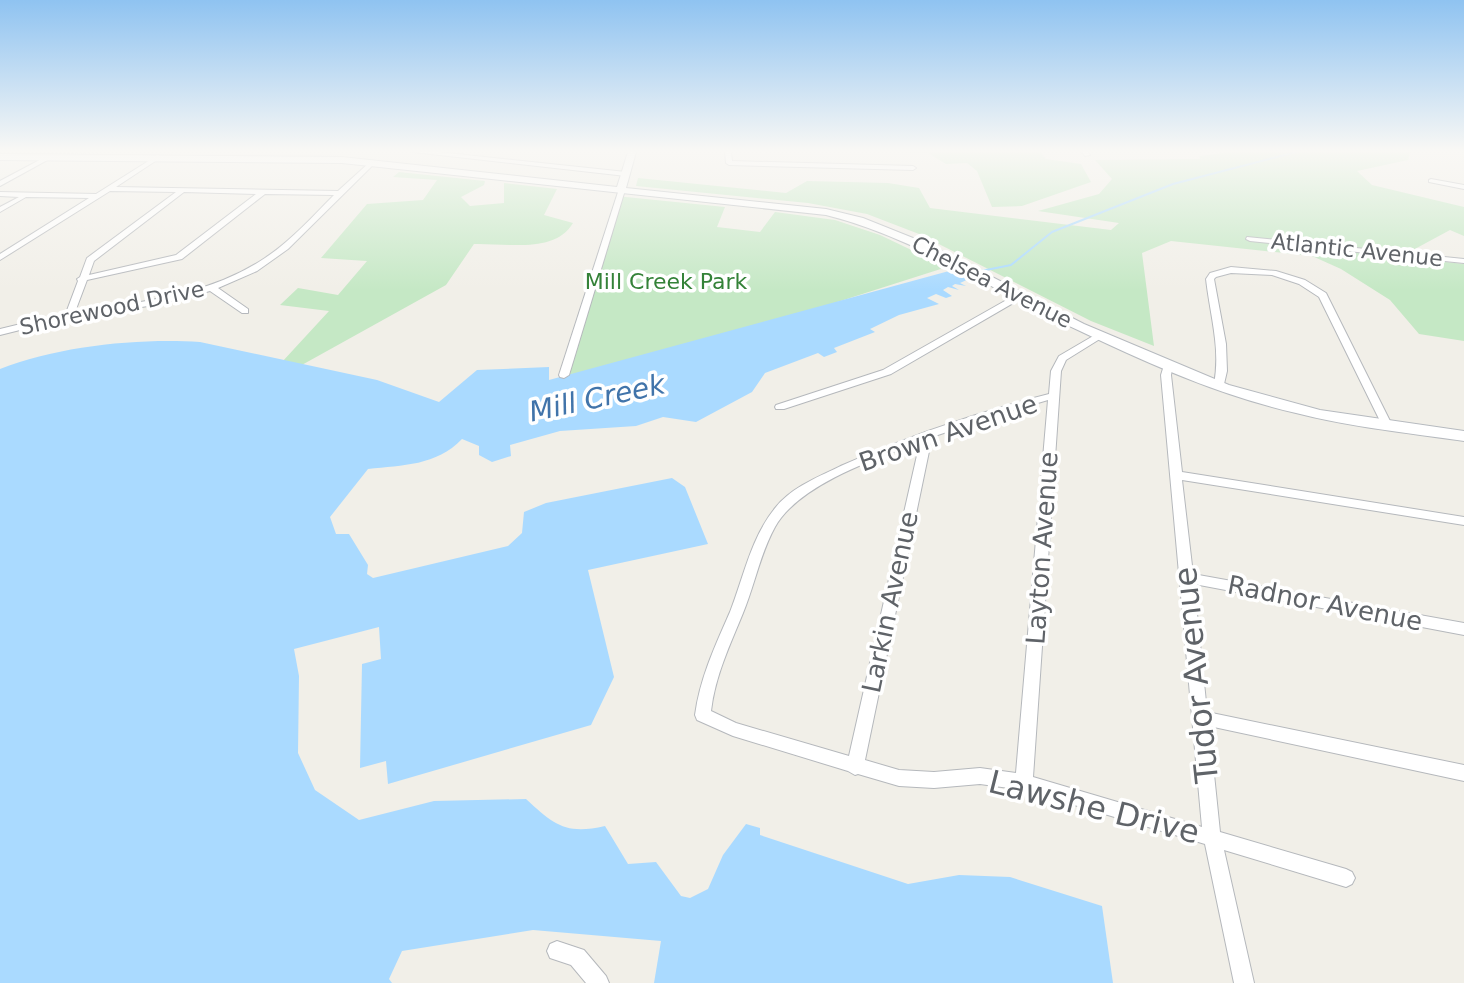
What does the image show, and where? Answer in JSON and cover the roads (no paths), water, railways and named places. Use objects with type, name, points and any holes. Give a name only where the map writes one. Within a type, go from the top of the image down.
[{"type":"main road","name":"Chelsea Avenue","points":[[691,198],[844,215],[903,236],[1100,335],[1219,384],[1287,407],[1464,436]]},
{"type":"street","points":[[0,210],[21,198]]},
{"type":"street","points":[[0,258],[95,198]]},
{"type":"street","points":[[69,317],[84,268],[96,254],[172,198]]},
{"type":"street","points":[[81,279],[179,257],[255,198]]},
{"type":"street","name":"Shorewood Drive","points":[[0,332],[163,301],[212,288],[264,263],[334,198]]},
{"type":"street","points":[[564,375],[619,198]]},
{"type":"street","name":"Atlantic Avenue","points":[[1250,239],[1464,261]]},
{"type":"street","points":[[1219,384],[1224,367],[1210,279],[1216,273],[1231,270],[1273,273],[1302,282],[1326,299],[1387,425]]},
{"type":"street","points":[[212,288],[245,311]]},
{"type":"street","points":[[780,407],[887,372],[1019,296]]},
{"type":"street","name":"Layton Avenue","points":[[1024,782],[1056,371],[1062,358],[1100,335]]},
{"type":"street","name":"Tudor Avenue","points":[[1168,364],[1166,375],[1212,837],[1244,983]]},
{"type":"street","name":"Brown Avenue","points":[[703,715],[704,702],[722,647],[764,535],[784,505],[800,491],[844,469],[1011,407],[1053,396]]},
{"type":"street","name":"Larkin Avenue","points":[[855,767],[927,437]]},
{"type":"street","points":[[1176,475],[1464,521]]},
{"type":"street","name":"Radnor Avenue","points":[[1186,578],[1464,629]]},
{"type":"street","name":"Lawshe Drive","points":[[703,715],[733,729],[899,778],[934,780],[980,776],[1024,782],[1346,878]]},
{"type":"street","points":[[1202,718],[1464,773]]},
{"type":"street","points":[[557,951],[577,957],[599,983]]},
{"type":"water","points":[[949,271],[971,278],[960,283],[966,286],[952,286],[959,290],[948,287],[943,290],[952,296],[946,298],[936,294],[927,298],[939,304],[899,315],[870,329],[875,332],[834,348],[837,352],[824,357],[818,353],[765,373],[752,392],[696,422],[663,417],[636,426],[560,431],[510,445],[511,456],[492,462],[479,455],[479,446],[462,439],[441,455],[430,459],[368,469],[330,517],[336,534],[349,534],[368,565],[367,574],[373,578],[508,546],[522,533],[524,512],[546,503],[672,478],[685,487],[708,544],[588,570],[614,677],[591,725],[388,784],[386,761],[360,768],[362,664],[381,659],[379,627],[294,649],[299,676],[298,753],[315,790],[359,820],[434,801],[526,799],[561,826],[580,829],[605,826],[628,864],[656,862],[681,896],[690,898],[708,889],[723,855],[746,824],[760,828],[760,835],[908,884],[959,875],[1010,877],[1102,906],[1113,983],[654,983],[661,941],[533,930],[402,951],[389,979],[392,983],[0,983],[0,369],[47,355],[99,345],[151,341],[200,342],[377,380],[439,402],[477,370],[549,367],[549,380]]},
{"type":"waterway","name":"Mill Creek","points":[[981,271],[1011,265],[1052,232],[1138,198]]},
{"type":"park label","name":"Mill Creek Park","points":[[666,281]]}]
